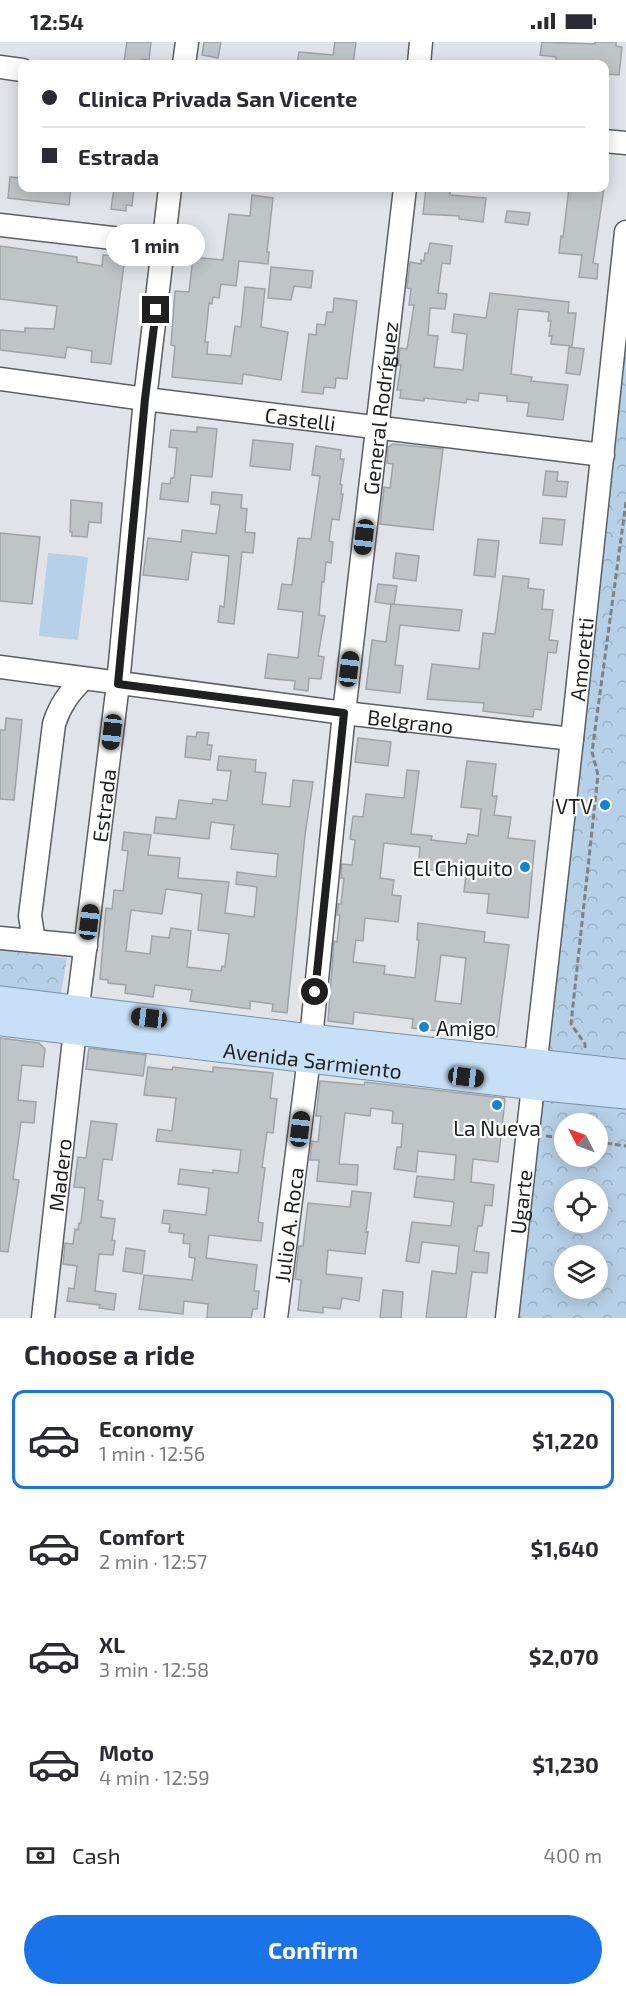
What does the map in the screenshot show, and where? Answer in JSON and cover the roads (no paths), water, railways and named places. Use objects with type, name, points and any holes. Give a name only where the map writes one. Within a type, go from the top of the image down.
[{"type":"main road","name":"Avenida Sarmiento","points":[[0,1000],[77,1020],[534,1075],[626,1095]]},
{"type":"main road","name":"Avenida Sarmiento","points":[[0,1022],[77,1020]]},
{"type":"main road","name":"Avenida Sarmiento","points":[[534,1075],[626,1073]]},
{"type":"street","points":[[185,60],[187,42]]},
{"type":"street","points":[[419,60],[421,42]]},
{"type":"street","points":[[0,67],[18,69]]},
{"type":"street","points":[[609,141],[626,143]]},
{"type":"street","name":"Estrada","points":[[77,1020],[118,684],[145,399],[170,192]]},
{"type":"street","name":"General Rodríguez","points":[[310,1048],[344,713],[405,192]]},
{"type":"street","points":[[0,225],[164,244]]},
{"type":"street","name":"Amoretti","points":[[534,1075],[626,232]]},
{"type":"street","name":"Castelli","points":[[0,379],[603,455]]},
{"type":"street","name":"Belgrano","points":[[0,667],[344,713],[572,740]]},
{"type":"street","points":[[34,941],[30,916],[54,724],[59,708],[83,679]]},
{"type":"street","points":[[0,938],[86,946]]},
{"type":"street","name":"Madero","points":[[43,1318],[77,1020]]},
{"type":"street","name":"Julio A. Roca","points":[[276,1318],[310,1048]]},
{"type":"street","name":"Ugarte","points":[[507,1318],[534,1075]]},
{"type":"place","name":"VTV","points":[[605,805]]},
{"type":"place","name":"El Chiquito","points":[[525,867]]},
{"type":"place","name":"Amigo","points":[[424,1027]]},
{"type":"place","name":"La Nueva","points":[[497,1105]]}]
